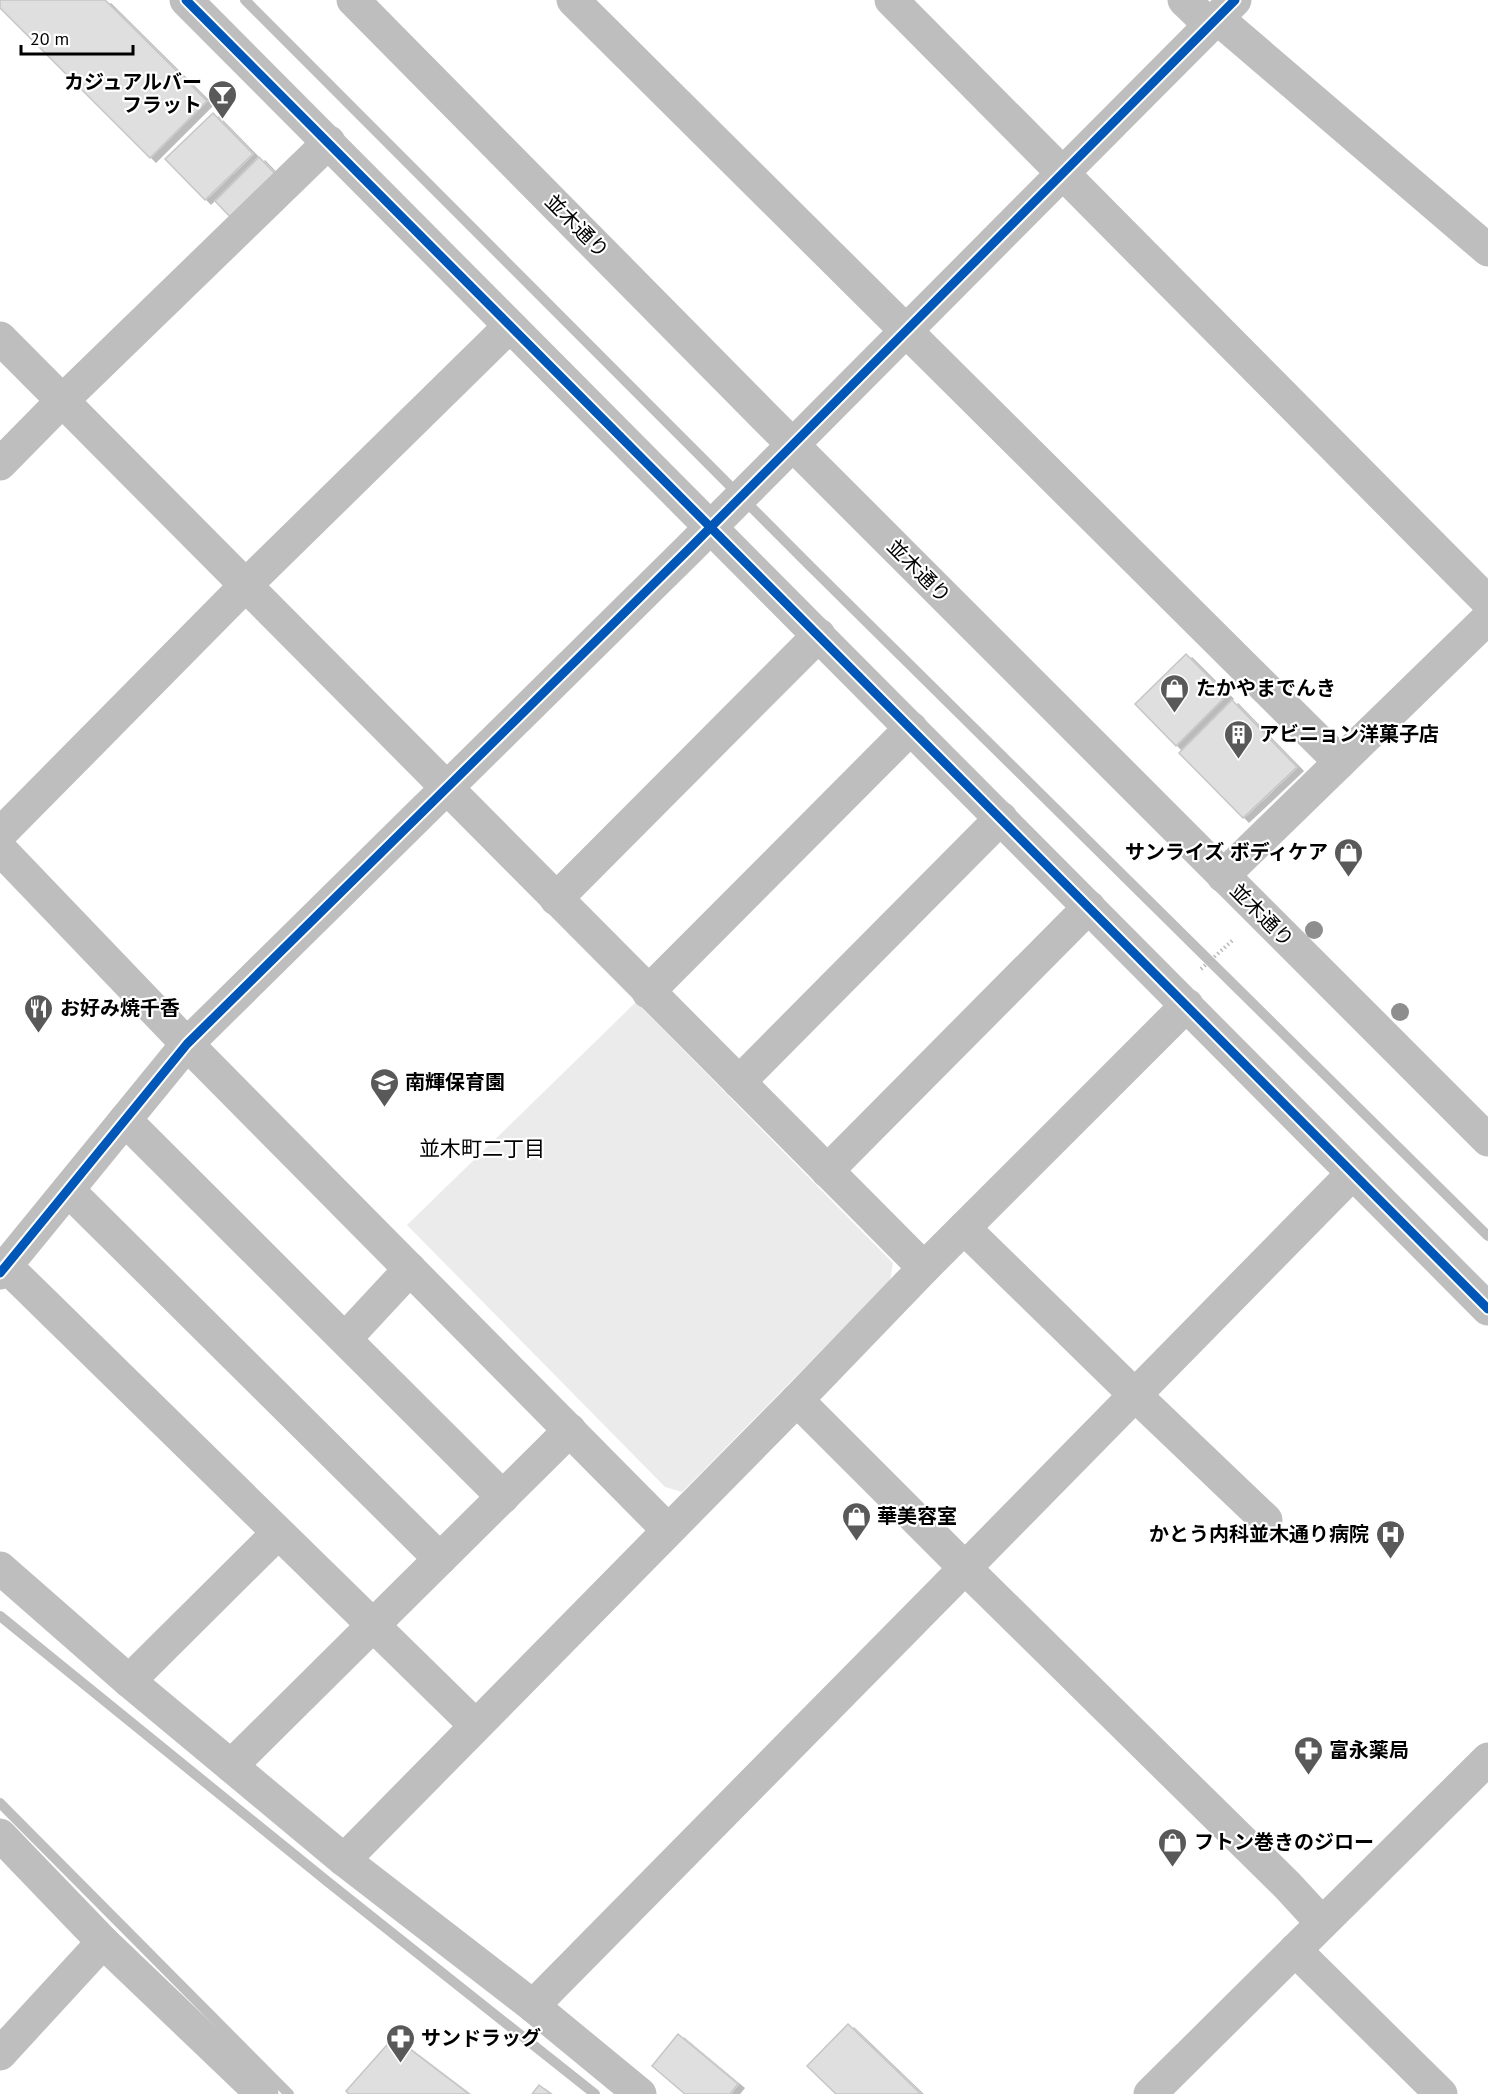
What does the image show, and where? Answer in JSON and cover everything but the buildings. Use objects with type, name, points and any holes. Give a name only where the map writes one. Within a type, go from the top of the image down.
[{"type":"street","points":[[186,0],[510,326],[719,519],[819,636],[1089,907],[1191,990],[1352,1174],[1488,1309]]},
{"type":"street","name":"並木通り","points":[[353,0],[1488,1140]]},
{"type":"street","points":[[891,0],[1488,602]]},
{"type":"street","points":[[1184,0],[1220,14],[1488,250]]},
{"type":"street","points":[[589,5],[906,331],[1340,762]]},
{"type":"street","points":[[475,1725],[3,1270],[188,1044],[719,519],[1220,14]]},
{"type":"street","points":[[0,464],[329,142]]},
{"type":"street","points":[[0,834],[246,585],[510,326]]},
{"type":"street","points":[[0,338],[924,1268]]},
{"type":"street","points":[[1223,876],[1488,618]]},
{"type":"street","points":[[556,899],[819,636]]},
{"type":"street","points":[[648,992],[911,728]]},
{"type":"street","points":[[739,1082],[1001,818]]},
{"type":"street","points":[[0,849],[188,1044],[668,1530]]},
{"type":"street","points":[[827,1171],[1089,907]]},
{"type":"street","points":[[344,1860],[797,1400],[1191,990]]},
{"type":"street","points":[[124,1120],[503,1497]]},
{"type":"street","points":[[533,2006],[1352,1174]]},
{"type":"street","points":[[68,1190],[440,1559]]},
{"type":"street","points":[[964,1228],[1266,1520]]},
{"type":"street","points":[[345,1339],[410,1269]]},
{"type":"street","points":[[797,1400],[1323,1923]]},
{"type":"street","points":[[231,1766],[570,1431]]},
{"type":"street","points":[[129,1681],[278,1533]]},
{"type":"street","points":[[0,1568],[129,1681],[344,1860],[533,2006],[640,2094]]},
{"type":"street","points":[[1150,2094],[1488,1759]]},
{"type":"street","points":[[0,1835],[103,1942],[262,2094]]},
{"type":"street","points":[[0,2054],[103,1942]]},
{"type":"street","points":[[1295,1950],[1441,2094]]},
{"type":"path","points":[[1191,990],[1222,949],[1234,939]]},
{"type":"shaded area","points":[[636,1002],[893,1263],[890,1281],[682,1492],[665,1487],[407,1225]]},
{"type":"waterway","points":[[245,0],[812,568],[1488,1236]]},
{"type":"waterway","points":[[0,1616],[328,1882],[595,2094]]},
{"type":"waterway","points":[[0,1803],[289,2094]]},
{"type":"cycle path","points":[[186,0],[1488,1309]]},
{"type":"cycle path","points":[[0,1273],[187,1044],[689,549],[1235,0]]},
{"type":"place","name":"カジュアルバー フラット","points":[[223,120]]},
{"type":"place","name":"たかやまでんき","points":[[1175,714]]},
{"type":"place","name":"アビニョン洋菓子店","points":[[1238,760]]},
{"type":"place","name":"サンライズ ボディケア","points":[[1349,878]]},
{"type":"place","name":"お好み焼千香","points":[[39,1034]]},
{"type":"place","name":"南輝保育園","points":[[384,1108]]},
{"type":"place","name":"華美容室","points":[[856,1542]]},
{"type":"place","name":"かとう内科並木通り病院","points":[[1390,1560]]},
{"type":"place","name":"富永薬局","points":[[1308,1776]]},
{"type":"place","name":"フトン巻きのジロー","points":[[1173,1868]]},
{"type":"place","name":"サンドラッグ","points":[[400,2064]]},
{"type":"district","name":"並木町二丁目","points":[[482,1149]]}]
